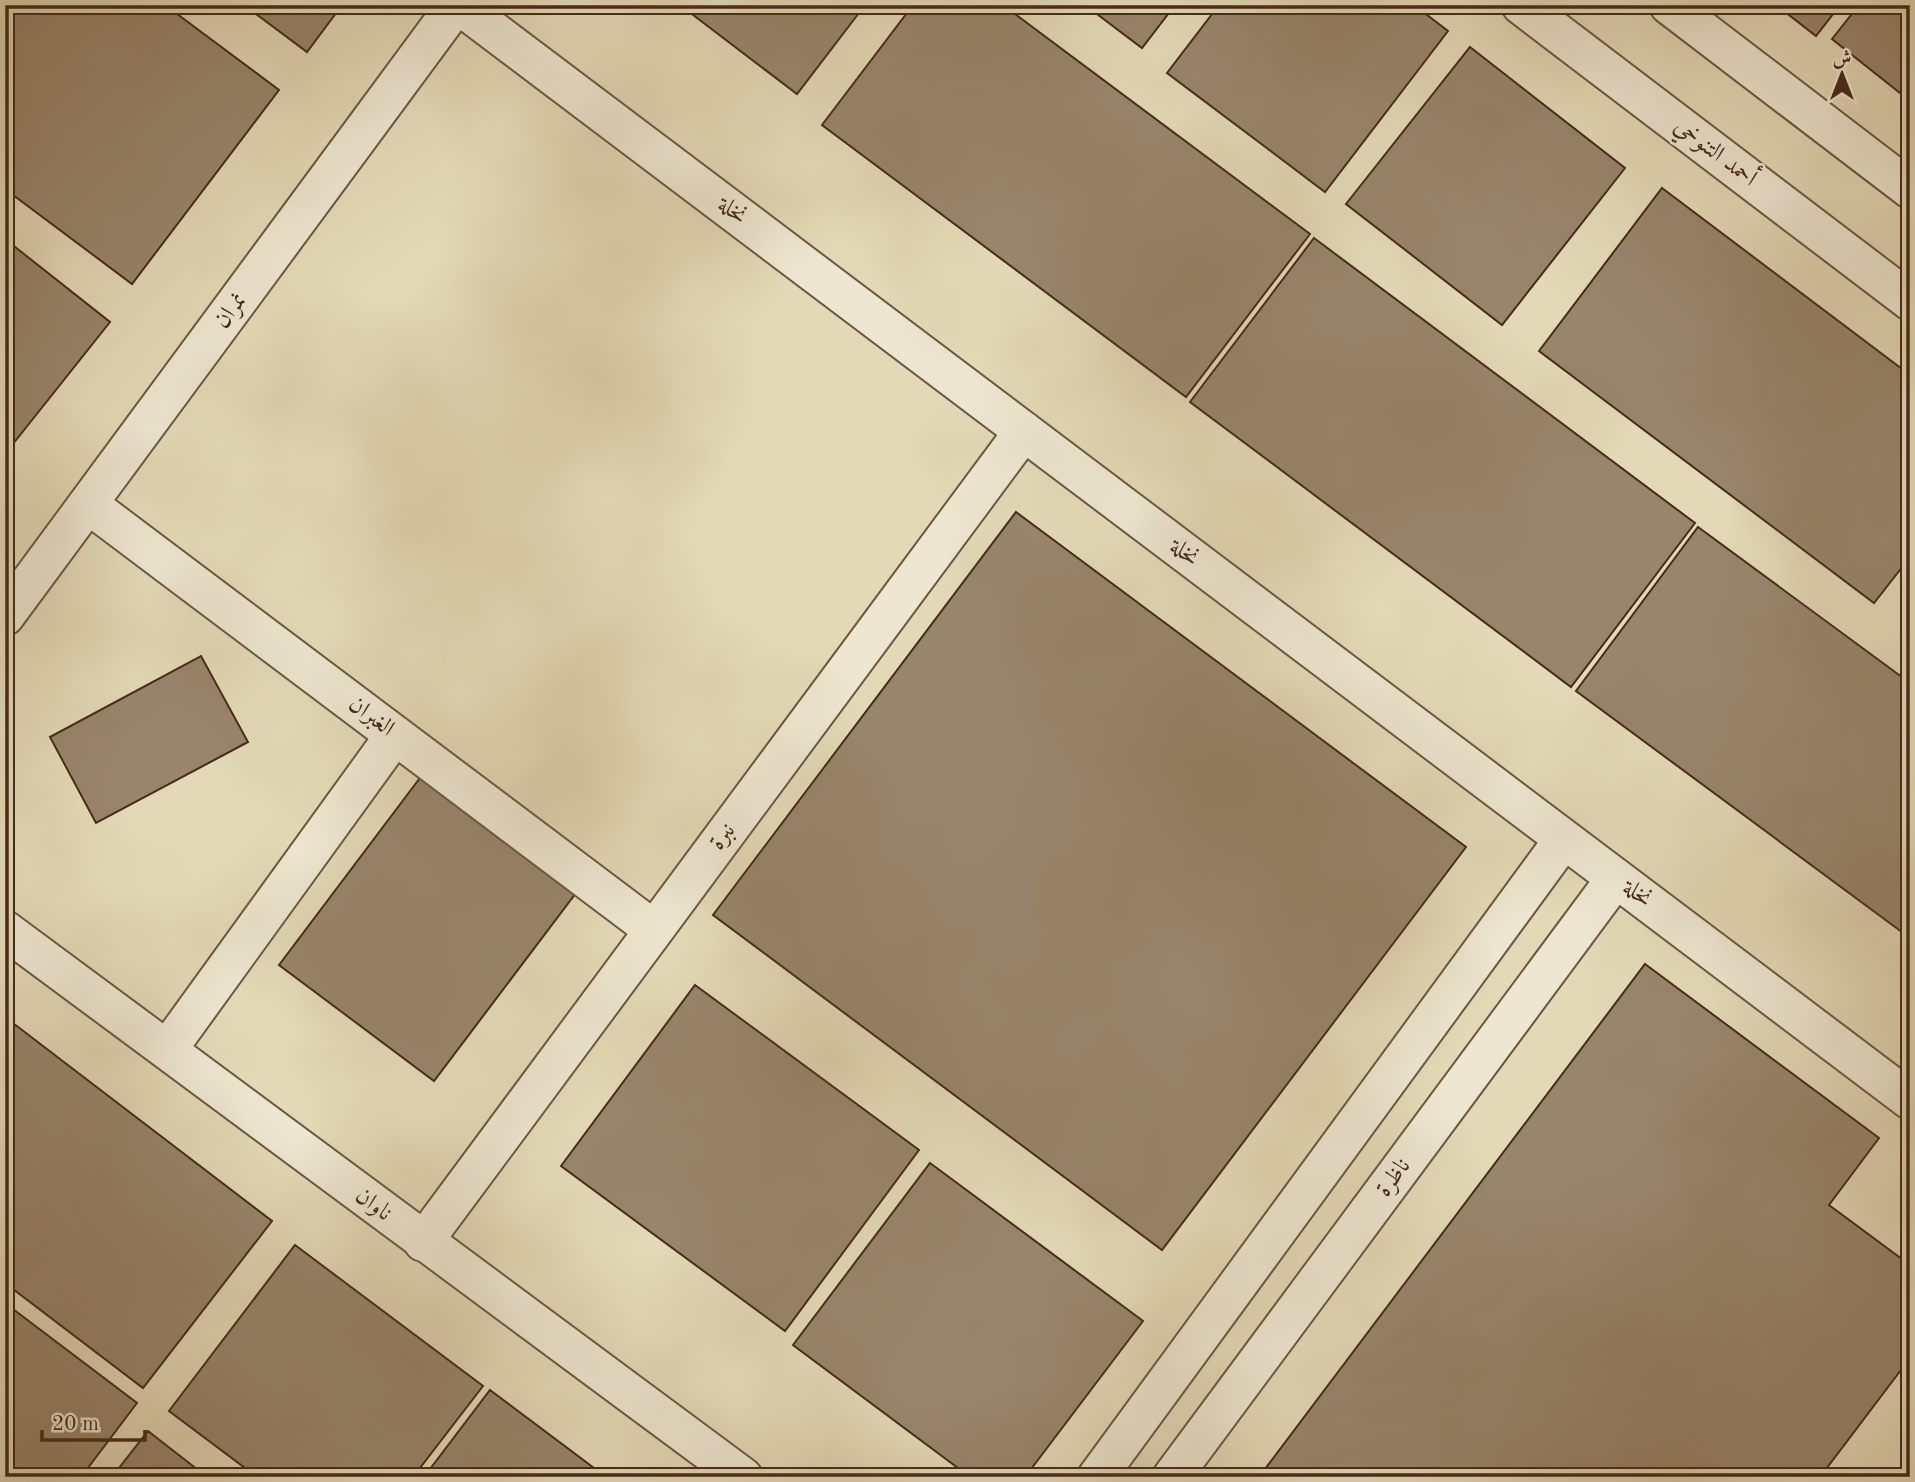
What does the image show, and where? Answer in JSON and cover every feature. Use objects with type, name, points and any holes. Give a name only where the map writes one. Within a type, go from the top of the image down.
[{"type":"street","name":"نخلة","points":[[458,5],[1910,1100]]},
{"type":"street","name":"نمران","points":[[5,616],[458,5]]},
{"type":"street","name":"أحمد التنوخي","points":[[1521,5],[1910,301]]},
{"type":"street","points":[[1669,5],[1910,189]]},
{"type":"street","name":"نبرة","points":[[423,1242],[1024,431]]},
{"type":"street","name":"الغبران","points":[[88,504],[654,930]]},
{"type":"street","points":[[167,1050],[396,735]]},
{"type":"street","points":[[1097,1477],[1564,839]]},
{"type":"street","name":"ناظرة","points":[[1172,1477],[1616,878]]},
{"type":"street","name":"ناوان","points":[[5,930],[743,1477]]},
{"type":"building","points":[[18,5],[165,5],[279,90],[132,284],[5,189],[5,23]]},
{"type":"building","points":[[244,5],[342,5],[307,52]]},
{"type":"building","points":[[680,5],[865,5],[797,94]]},
{"type":"building","points":[[913,5],[1003,5],[1310,234],[1186,397],[822,125]]},
{"type":"building","points":[[1085,5],[1175,5],[1142,48]]},
{"type":"building","points":[[1219,5],[1414,5],[1448,31],[1325,192],[1167,73]]},
{"type":"building","points":[[1776,5],[1840,5],[1816,36]]},
{"type":"building","points":[[1859,5],[1910,5],[1910,101],[1832,39]]},
{"type":"building","points":[[1470,47],[1625,168],[1502,325],[1346,204]]},
{"type":"building","points":[[1662,188],[1910,375],[1910,557],[1874,603],[1539,351]]},
{"type":"building","points":[[1314,238],[1695,523],[1571,687],[1190,402]]},
{"type":"building","points":[[5,239],[110,322],[5,454]]},
{"type":"building","points":[[1016,512],[1466,847],[1162,1250],[713,915]]},
{"type":"building","points":[[1698,527],[1910,683],[1910,938],[1576,691]]},
{"type":"building","points":[[201,656],[248,742],[96,823],[50,737]]},
{"type":"building","points":[[426,770],[582,885],[434,1081],[279,965]]},
{"type":"building","points":[[1645,964],[1879,1138],[1829,1205],[1910,1265],[1910,1358],[1820,1477],[1259,1477]]},
{"type":"building","points":[[695,985],[919,1150],[785,1331],[561,1166]]},
{"type":"building","points":[[5,1017],[272,1221],[143,1388],[5,1283]]},
{"type":"building","points":[[930,1163],[1143,1321],[1025,1477],[970,1477],[793,1345]]},
{"type":"building","points":[[295,1245],[483,1386],[413,1477],[257,1477],[169,1411]]},
{"type":"building","points":[[5,1303],[137,1403],[81,1477],[5,1477]]},
{"type":"building","points":[[490,1390],[606,1477],[424,1477]]},
{"type":"building","points":[[148,1431],[207,1477],[112,1477]]}]
